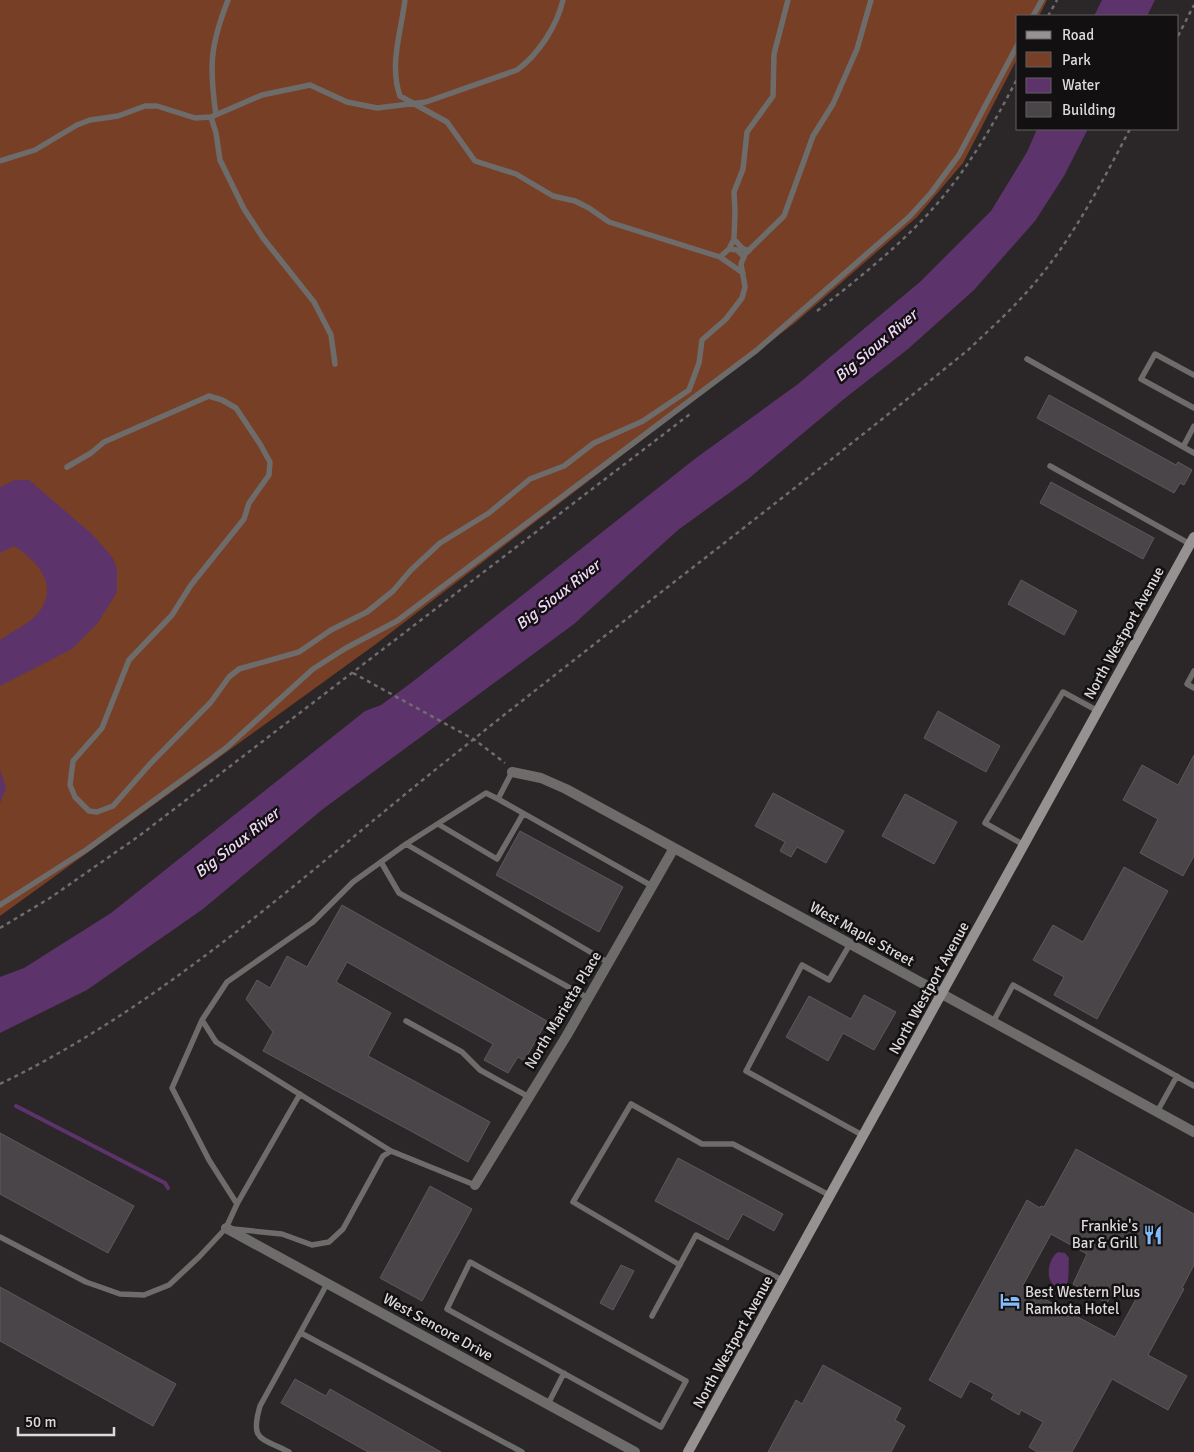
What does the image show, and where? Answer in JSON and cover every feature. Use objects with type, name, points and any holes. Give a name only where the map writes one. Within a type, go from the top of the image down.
[{"type":"main road","name":"North Westport Avenue","points":[[688,1452],[1192,541]]},
{"type":"street","name":"West Maple Street","points":[[512,772],[552,782],[1194,1132]]},
{"type":"street","name":"North Marietta Place","points":[[474,1185],[609,963],[674,848]]},
{"type":"street","name":"West Sencore Drive","points":[[226,1228],[635,1452]]},
{"type":"lane","points":[[228,0],[211,54],[210,69],[220,160],[262,238],[314,302],[331,335],[335,364]]},
{"type":"lane","points":[[405,0],[395,60],[396,82],[400,96],[447,122],[475,161],[516,174],[553,196],[575,201],[589,208],[609,222],[720,257],[743,274]]},
{"type":"lane","points":[[0,161],[35,150],[77,125],[90,120],[118,116],[145,106],[157,106],[195,118],[214,116],[262,95],[310,85],[347,102],[377,108],[414,104],[458,92],[517,70],[529,61],[540,47],[560,12],[563,0]]},
{"type":"lane","points":[[720,257],[729,249],[734,239],[735,186],[743,169],[747,132],[773,96],[774,54],[788,0]]},
{"type":"lane","points":[[67,466],[90,453],[104,442],[209,396],[222,400],[236,408],[270,462],[269,475],[249,503],[244,519],[191,585],[172,615],[129,660],[102,728],[73,761],[70,775],[75,797],[82,806],[96,812],[113,806],[150,764],[211,702],[229,677],[240,668],[299,652],[331,630],[366,612],[393,591],[411,570],[440,543],[489,513],[530,479],[564,466],[594,444],[643,421],[689,390],[699,363],[699,348],[702,340],[726,319],[742,298],[745,287],[741,264],[744,257],[784,216],[812,136],[833,104],[853,57],[871,0]]},
{"type":"lane","points":[[1034,15],[1042,0]]},
{"type":"lane","points":[[0,905],[86,850],[165,793],[226,748],[313,669],[346,648],[397,620],[757,350],[909,217],[931,193],[959,155],[1016,48]]},
{"type":"lane","points":[[734,239],[742,248],[749,251]]},
{"type":"lane","points":[[729,249],[737,250],[744,257]]},
{"type":"lane","points":[[1194,375],[1155,354],[1142,379],[1194,408]]},
{"type":"lane","points":[[1028,359],[1194,453]]},
{"type":"lane","points":[[1183,447],[1194,426]]},
{"type":"lane","points":[[1050,466],[1192,541]]},
{"type":"lane","points":[[1194,671],[1187,684],[1194,688]]},
{"type":"lane","points":[[1024,845],[985,823],[1063,692],[1098,711]]},
{"type":"lane","points":[[498,800],[512,772]]},
{"type":"lane","points":[[237,1204],[208,1160],[172,1088],[202,1020],[227,982],[313,922],[353,882],[406,844],[486,793],[652,886]]},
{"type":"lane","points":[[438,824],[497,859],[523,814]]},
{"type":"lane","points":[[406,844],[609,963]]},
{"type":"lane","points":[[381,862],[399,893],[588,998]]},
{"type":"lane","points":[[850,944],[829,980],[802,965],[746,1070],[864,1136]]},
{"type":"lane","points":[[993,1022],[1013,985],[1194,1086]]},
{"type":"lane","points":[[202,1020],[216,1042],[391,1151],[474,1185]]},
{"type":"lane","points":[[406,1021],[462,1052],[480,1070],[529,1097]]},
{"type":"lane","points":[[1157,1112],[1176,1076]]},
{"type":"lane","points":[[0,1237],[86,1282],[120,1294],[144,1295],[169,1285],[226,1228],[237,1204],[300,1094]]},
{"type":"lane","points":[[680,1265],[573,1202],[631,1104],[702,1144],[733,1144],[831,1196]]},
{"type":"lane","points":[[226,1228],[282,1234],[312,1245],[329,1242],[343,1229],[383,1156],[391,1151]]},
{"type":"lane","points":[[652,1316],[696,1235],[784,1281]]},
{"type":"lane","points":[[470,1262],[686,1381],[661,1426],[564,1373],[447,1309],[470,1262]]},
{"type":"lane","points":[[289,1452],[259,1436],[255,1430],[256,1422],[260,1406],[328,1284]]},
{"type":"lane","points":[[300,1332],[522,1452]]},
{"type":"lane","points":[[548,1404],[564,1373]]},
{"type":"path","points":[[1049,15],[1057,0]]},
{"type":"path","points":[[1179,34],[1194,5]]},
{"type":"path","points":[[0,1084],[108,1023],[201,960],[475,740],[968,350],[1000,320],[1049,266],[1096,191],[1129,130]]},
{"type":"path","points":[[0,928],[88,873],[353,673],[475,740],[500,758],[512,772]]},
{"type":"green space","points":[[0,0],[1047,0],[1040,15],[1016,15],[1016,61],[963,163],[917,217],[796,322],[376,644],[0,916]]},
{"type":"water","points":[[1102,0],[1155,0],[1148,15],[1094,15]]},
{"type":"water","name":"Big Sioux River","points":[[1037,130],[1087,130],[1064,176],[1035,221],[974,290],[908,349],[844,399],[747,480],[678,530],[574,624],[323,809],[203,909],[87,990],[0,1033],[0,977],[24,968],[111,913],[365,711],[381,705],[411,683],[696,458],[798,384],[921,281],[991,211],[1027,152]]},
{"type":"water","points":[[15,480],[29,480],[93,535],[112,557],[117,568],[117,592],[97,624],[72,649],[0,686],[0,640],[26,624],[39,612],[45,602],[47,592],[43,574],[38,566],[23,552],[14,546],[0,553],[0,487]]},
{"type":"water","points":[[0,770],[6,788],[0,803]]},
{"type":"water","points":[[1058,1252],[1065,1253],[1069,1258],[1067,1286],[1065,1289],[1053,1285],[1049,1277],[1050,1263]]},
{"type":"building","points":[[1049,395],[1176,465],[1178,462],[1192,470],[1184,485],[1180,483],[1174,493],[1037,418]]},
{"type":"building","points":[[1051,482],[1154,538],[1143,559],[1040,503]]},
{"type":"building","points":[[1021,580],[1077,611],[1064,635],[1008,604]]},
{"type":"building","points":[[938,711],[1000,746],[986,772],[924,738]]},
{"type":"building","points":[[1194,755],[1194,856],[1183,876],[1140,853],[1158,819],[1123,800],[1142,765],[1178,785]]},
{"type":"building","points":[[773,793],[844,831],[826,863],[797,847],[791,857],[780,851],[785,842],[755,826]]},
{"type":"building","points":[[905,794],[957,822],[934,864],[882,836]]},
{"type":"building","points":[[520,831],[623,887],[599,932],[496,875]]},
{"type":"building","points":[[1124,867],[1168,891],[1097,1019],[1054,995],[1064,977],[1033,960],[1053,925],[1083,942]]},
{"type":"building","points":[[342,905],[547,1021],[524,1061],[518,1057],[508,1073],[484,1060],[493,1044],[347,962],[336,982],[391,1013],[368,1056],[490,1122],[468,1162],[263,1051],[273,1032],[246,999],[257,980],[270,988],[287,956],[307,967]]},
{"type":"building","points":[[864,995],[896,1012],[874,1050],[843,1033],[828,1061],[786,1037],[809,996],[851,1019]]},
{"type":"building","points":[[0,1133],[134,1206],[108,1253],[0,1194]]},
{"type":"building","name":"Best Western Plus Ramkota Hotel","points":[[1076,1149],[1194,1214],[1194,1265],[1182,1288],[1184,1289],[1148,1355],[1187,1376],[1168,1410],[1112,1379],[1072,1452],[1037,1452],[1029,1447],[1043,1422],[1021,1410],[1019,1415],[991,1399],[994,1394],[970,1381],[961,1398],[929,1380],[1027,1200],[1040,1208],[1041,1206],[1044,1207]],"holes":[[[1051,1234],[1087,1254],[1073,1284],[1107,1303],[1115,1288],[1136,1299],[1115,1337],[1022,1287]]]},
{"type":"building","points":[[678,1158],[783,1214],[774,1231],[743,1214],[728,1240],[655,1201]]},
{"type":"building","points":[[430,1186],[472,1209],[422,1301],[380,1278]]},
{"type":"building","points":[[621,1265],[634,1271],[613,1310],[600,1303]]},
{"type":"building","points":[[0,1287],[176,1384],[153,1426],[0,1341]]},
{"type":"building","points":[[823,1365],[901,1408],[895,1420],[905,1426],[891,1452],[768,1452],[796,1400],[802,1404]]},
{"type":"building","points":[[295,1379],[326,1396],[330,1389],[441,1452],[368,1452],[281,1403]]},
{"type":"waterway","points":[[16,1106],[165,1183],[168,1188]]},
{"type":"place","name":"Frankie's Bar & Grill","points":[[1153,1235]]},
{"type":"place","name":"Best Western Plus Ramkota Hotel","points":[[1010,1301]]}]
